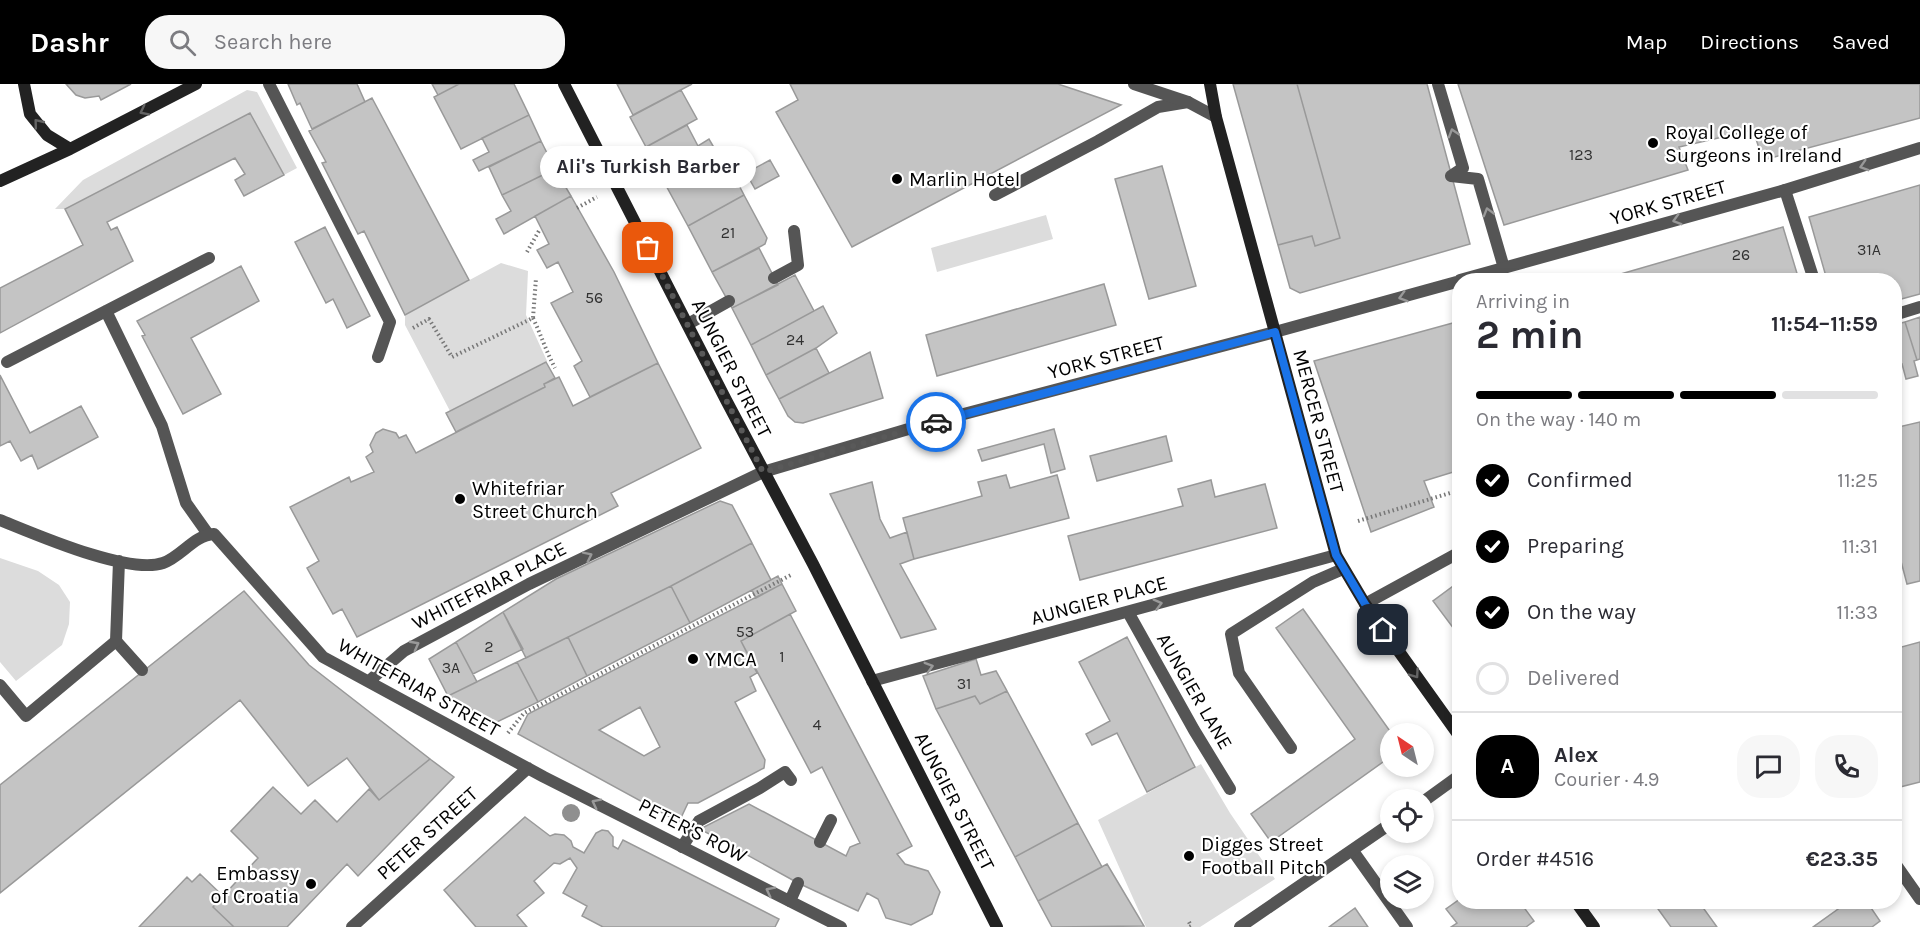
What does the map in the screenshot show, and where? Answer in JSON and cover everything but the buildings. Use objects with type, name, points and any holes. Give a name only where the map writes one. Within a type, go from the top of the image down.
[{"type":"street","points":[[24,84],[30,114],[47,135],[70,149]]},
{"type":"street","points":[[0,181],[70,149],[196,84]]},
{"type":"street","points":[[270,84],[390,322],[378,357]]},
{"type":"street","name":"AUNGIER STREET","points":[[564,84],[997,927]]},
{"type":"street","points":[[1134,84],[1188,102],[1216,117]]},
{"type":"street","name":"MERCER STREET","points":[[1210,84],[1216,117],[1336,555],[1365,604],[1452,726]]},
{"type":"street","points":[[1438,84],[1464,168],[1451,176],[1478,179],[1504,268]]},
{"type":"street","points":[[995,195],[1158,107],[1188,102]]},
{"type":"street","name":"YORK STREET","points":[[1487,273],[1785,190],[1920,148]]},
{"type":"street","points":[[1785,190],[1812,273]]},
{"type":"street","points":[[774,278],[798,265],[794,231]]},
{"type":"street","points":[[7,362],[209,258]]},
{"type":"street","name":"YORK STREET","points":[[763,472],[922,425],[1452,283]]},
{"type":"street","points":[[688,324],[729,301]]},
{"type":"street","points":[[1902,313],[1920,307]]},
{"type":"street","name":"WHITEFRIAR STREET","points":[[106,311],[162,426],[186,503],[208,534],[219,537],[323,657],[528,768]]},
{"type":"street","name":"WHITEFRIAR PLACE","points":[[369,681],[404,651],[529,584],[763,472]]},
{"type":"street","points":[[0,520],[73,549],[148,567],[165,563],[208,534]]},
{"type":"street","name":"AUNGIER PLACE","points":[[872,681],[1336,555]]},
{"type":"street","points":[[1365,604],[1452,556]]},
{"type":"street","points":[[119,561],[116,641],[142,670]]},
{"type":"street","points":[[1292,748],[1239,673],[1232,634],[1313,582],[1343,569]]},
{"type":"street","name":"AUNGIER LANE","points":[[1128,612],[1230,789]]},
{"type":"street","points":[[0,685],[26,716],[116,641]]},
{"type":"street","name":"PETER'S ROW","points":[[528,768],[841,927]]},
{"type":"street","name":"PETER STREET","points":[[352,927],[528,768]]},
{"type":"street","points":[[682,847],[699,821],[785,772],[791,780]]},
{"type":"street","points":[[1434,794],[1452,781]]},
{"type":"street","points":[[820,842],[831,820]]},
{"type":"street","points":[[1240,927],[1380,831]]},
{"type":"street","points":[[1353,850],[1407,927]]},
{"type":"street","points":[[1902,873],[1920,899]]},
{"type":"street","points":[[790,901],[798,883]]},
{"type":"street","points":[[1581,909],[1594,927]]},
{"type":"path","points":[[527,252],[540,229]]},
{"type":"path","points":[[536,278],[533,318],[555,368]]},
{"type":"path","points":[[408,330],[429,319],[452,357],[533,318]]},
{"type":"path","points":[[1358,521],[1452,492]]},
{"type":"path","points":[[509,730],[524,713],[774,584]]},
{"type":"shaded area","points":[[247,90],[257,92],[297,168],[284,175],[250,113],[65,209],[55,209],[83,180]]},
{"type":"shaded area","points":[[1046,215],[1053,239],[937,272],[931,248]]},
{"type":"shaded area","points":[[501,263],[528,271],[526,315],[547,361],[450,411],[405,325],[405,315]]},
{"type":"shaded area","points":[[0,558],[38,571],[59,585],[70,602],[69,624],[62,645],[16,681],[0,662]]},
{"type":"shaded area","name":"Digges Street Football Pitch","points":[[1201,764],[1230,813],[1275,879],[1200,927],[1146,927],[1098,820]]},
{"type":"way so far","points":[[648,248],[763,472],[936,422]]},
{"type":"place","name":"Royal College of Surgeons in Ireland","points":[[1653,143]]},
{"type":"place","name":"Marlin Hotel","points":[[897,179]]},
{"type":"place","name":"Ali's Turkish Barber","points":[[648,248]]},
{"type":"place","name":"Whitefriar Street Church","points":[[460,499]]},
{"type":"place","name":"YMCA","points":[[693,659]]},
{"type":"place","name":"Digges Street Football Pitch","points":[[1189,856]]},
{"type":"place","name":"Embassy of Croatia","points":[[311,884]]},
{"type":"route","points":[[936,422],[1275,332],[1336,555],[1383,630]]}]
